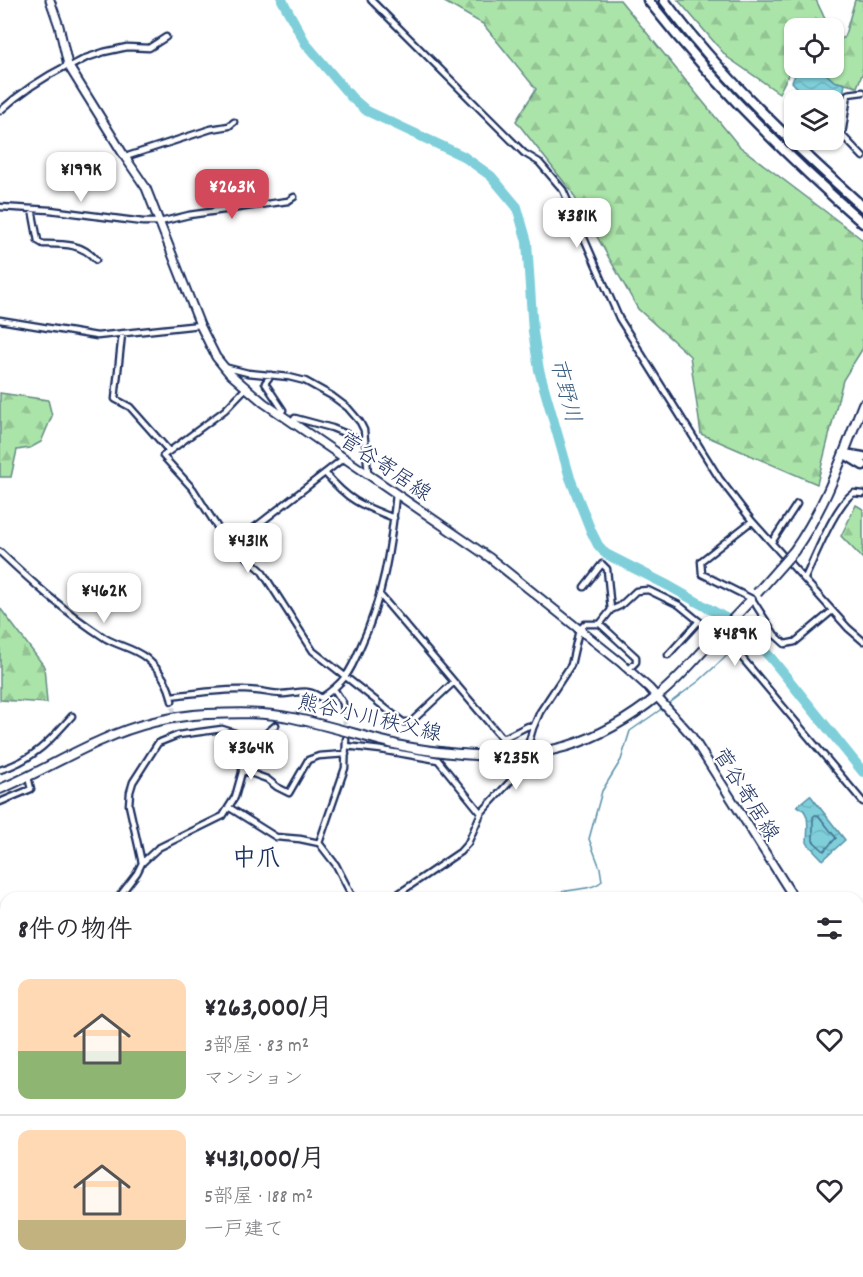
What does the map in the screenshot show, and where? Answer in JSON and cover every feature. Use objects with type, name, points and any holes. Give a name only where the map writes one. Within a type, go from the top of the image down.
[{"type":"highway","points":[[648,0],[709,74],[754,121],[863,222]]},
{"type":"highway","points":[[664,0],[717,64],[790,139],[863,207]]},
{"type":"highway","points":[[845,454],[863,457]]},
{"type":"highway","points":[[845,454],[863,465]]},
{"type":"main road","name":"菅谷寄居線","points":[[50,0],[59,26],[68,66],[146,188],[200,325],[216,357],[224,367],[246,388],[292,423],[490,558],[658,696],[691,735],[790,892]]},
{"type":"main road","name":"熊谷小川秩父線","points":[[0,789],[87,746],[134,728],[175,718],[206,714],[292,717],[398,745],[443,753],[486,756],[525,756],[563,748],[592,738],[630,716],[658,696],[713,640],[794,551],[820,510],[845,454],[863,404]]},
{"type":"street","points":[[371,0],[524,153],[538,162],[563,190],[618,318],[719,478],[752,521],[832,611],[863,641]]},
{"type":"street","points":[[0,111],[23,91],[68,66],[104,52],[127,47],[149,48],[166,37]]},
{"type":"street","points":[[863,92],[848,94],[842,135],[863,157]]},
{"type":"street","points":[[125,158],[211,129],[229,126],[234,122]]},
{"type":"street","points":[[0,207],[160,222],[189,214],[288,201],[294,197]]},
{"type":"street","points":[[32,209],[38,241],[42,244],[77,246],[85,249],[96,260]]},
{"type":"street","points":[[0,320],[97,336],[200,325]]},
{"type":"street","points":[[122,334],[115,399],[130,407],[169,451]]},
{"type":"street","points":[[224,367],[248,373],[305,381],[332,396],[348,408],[364,430],[368,475]]},
{"type":"street","points":[[272,375],[265,383],[283,410],[280,414]]},
{"type":"street","points":[[246,388],[225,410],[163,456],[193,489],[223,536],[261,570],[313,651],[345,677],[403,722],[408,723],[413,721],[454,682]]},
{"type":"street","points":[[292,423],[296,418],[332,428],[364,441]]},
{"type":"street","points":[[232,545],[344,458]]},
{"type":"street","points":[[325,473],[343,494],[357,503],[394,518]]},
{"type":"street","points":[[805,578],[833,518],[847,498],[854,493],[863,494]]},
{"type":"street","points":[[0,552],[76,618],[111,642],[136,651],[147,659],[167,683],[171,699],[211,690],[246,690],[282,694],[306,690],[321,698],[345,677],[366,637],[380,595],[391,546],[396,494]]},
{"type":"street","points":[[772,543],[796,504]]},
{"type":"street","points":[[752,521],[701,561],[702,574],[752,598],[775,635],[785,644],[795,642],[832,611]]},
{"type":"street","points":[[584,587],[602,564],[607,569],[611,610]]},
{"type":"street","points":[[600,624],[611,610],[620,606],[632,593],[643,589],[679,604],[738,653],[863,802]]},
{"type":"street","points":[[380,595],[501,737],[506,737],[528,726],[533,728]]},
{"type":"street","points":[[668,656],[699,621]]},
{"type":"street","points":[[401,892],[459,852],[468,843],[481,813],[516,775],[540,712],[571,665],[579,630],[585,624],[600,624],[636,657],[636,662],[628,670]]},
{"type":"street","points":[[334,689],[343,703],[344,713]]},
{"type":"street","points":[[0,770],[41,750],[72,716]]},
{"type":"street","points":[[124,892],[142,863],[158,848],[218,820],[230,808],[252,745],[276,725]]},
{"type":"street","points":[[176,726],[178,735]]},
{"type":"street","points":[[142,863],[129,805],[133,782],[158,743],[178,735],[222,729],[235,733],[252,745]]},
{"type":"street","points":[[319,843],[340,782],[346,754],[346,739]]},
{"type":"street","points":[[346,746],[438,760],[481,813]]},
{"type":"street","points":[[242,770],[267,779],[277,787],[290,792],[308,760],[319,756],[346,754]]},
{"type":"street","points":[[0,802],[31,789],[28,777]]},
{"type":"street","points":[[230,808],[276,837],[319,843],[336,865],[350,892]]},
{"type":"green space","points":[[441,0],[620,0],[739,146],[863,240],[863,348],[843,380],[817,484],[701,434],[690,356],[638,309],[571,191],[516,121],[536,89],[483,24]]},
{"type":"green space","points":[[678,0],[816,0],[825,18],[784,18],[784,78],[787,78],[779,93],[727,57]]},
{"type":"green space","points":[[855,0],[863,0],[863,72],[857,87],[831,78],[844,78],[844,38]]},
{"type":"green space","points":[[0,393],[48,400],[52,416],[41,442],[30,448],[17,450],[11,477],[0,477]]},
{"type":"green space","points":[[856,505],[863,509],[863,559],[841,536]]},
{"type":"green space","points":[[0,608],[44,666],[47,703],[0,700]]},
{"type":"water","points":[[794,78],[831,78],[845,84],[844,90],[800,90],[792,82]]},
{"type":"water","points":[[810,795],[845,840],[823,860],[807,843],[807,816],[802,808],[797,806]]},
{"type":"waterway","name":"市野川","points":[[282,0],[306,44],[352,98],[367,111],[463,156],[491,176],[517,207],[527,242],[533,332],[539,370],[570,478],[598,545],[606,554],[669,586],[729,620],[749,635],[771,658],[863,772]]},
{"type":"waterway","points":[[736,648],[749,635]]},
{"type":"waterway","points":[[667,705],[699,681],[732,651]]},
{"type":"waterway","points":[[558,892],[590,887],[602,881],[600,868],[589,839],[602,791],[621,760],[630,731],[663,708]]},
{"type":"tunnel","points":[[276,725],[321,698]]},
{"type":"tunnel","points":[[172,701],[176,726]]},
{"type":"tunnel","points":[[344,713],[346,739]]},
{"type":"district","name":"中爪","points":[[256,857]]}]
